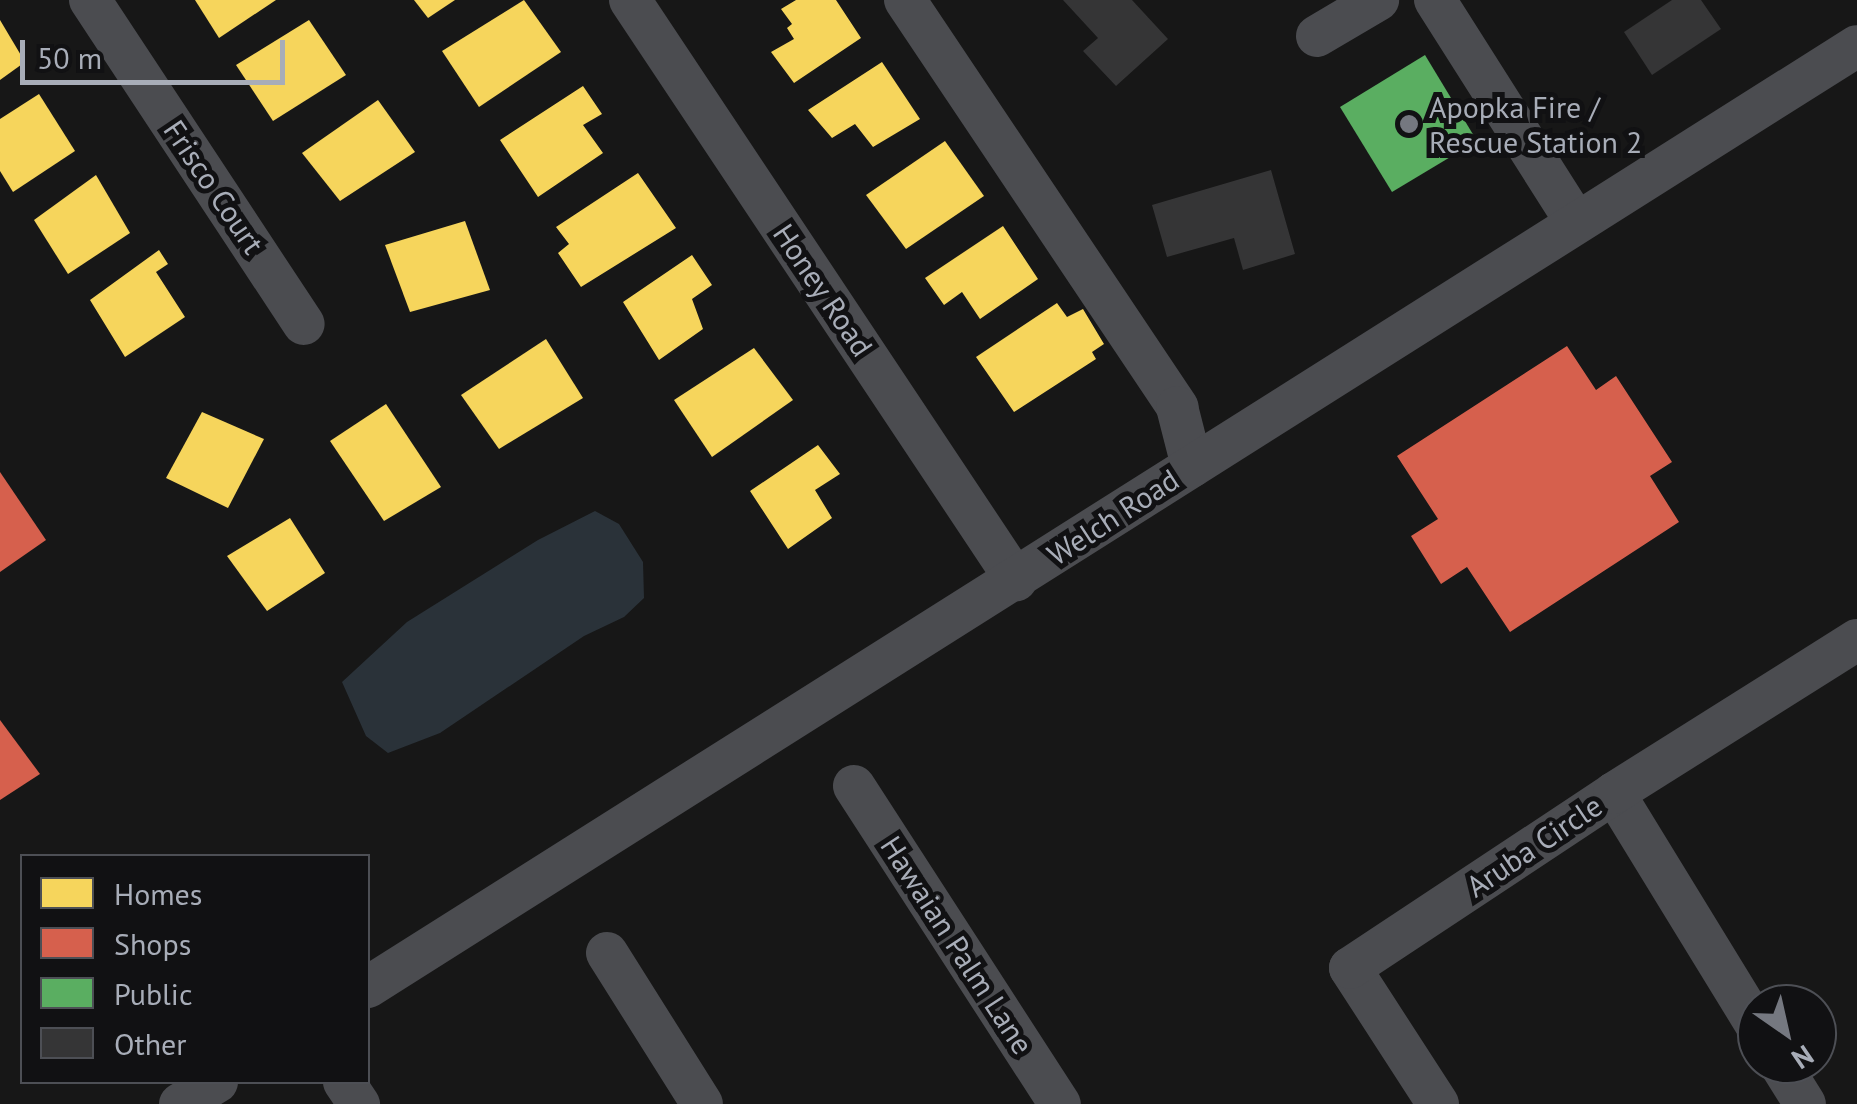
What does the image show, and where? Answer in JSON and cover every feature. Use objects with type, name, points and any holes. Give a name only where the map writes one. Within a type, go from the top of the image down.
[{"type":"street","name":"Frisco Court","points":[[90,0],[304,324]]},
{"type":"street","name":"Honey Road","points":[[630,0],[1016,580]]},
{"type":"street","points":[[905,0],[1177,408],[1192,466]]},
{"type":"street","points":[[1317,36],[1378,0]]},
{"type":"street","points":[[1436,0],[1576,222]]},
{"type":"street","name":"Welch Road","points":[[370,987],[1857,46]]},
{"type":"street","name":"Aruba Circle","points":[[1438,1104],[1350,968],[1614,793],[1857,640]]},
{"type":"street","name":"Hawaian Palm Lane","points":[[854,786],[1060,1104]]},
{"type":"street","points":[[1614,793],[1737,993]]},
{"type":"street","points":[[608,952],[702,1104]]},
{"type":"street","points":[[180,1104],[213,1084]]},
{"type":"shaded area","points":[[595,511],[619,524],[643,562],[644,598],[624,617],[584,636],[440,733],[388,753],[366,736],[342,682],[407,622],[538,540]]},
{"type":"building: Homes","points":[[195,0],[276,0],[219,38]]},
{"type":"building: Homes","points":[[414,0],[455,0],[428,18]]},
{"type":"building: Homes","points":[[524,0],[561,52],[479,107],[442,51]]},
{"type":"building: Homes","points":[[796,0],[836,0],[861,38],[794,83],[771,52],[794,39],[787,28],[792,24],[781,9]]},
{"type":"building: Homes","points":[[0,20],[25,62],[0,80]]},
{"type":"building: Homes","points":[[309,20],[346,75],[273,121],[236,65]]},
{"type":"building: Homes","points":[[882,62],[920,119],[873,147],[855,124],[832,138],[808,110]]},
{"type":"building: Homes","points":[[583,86],[602,114],[583,125],[603,153],[538,197],[500,140]]},
{"type":"building: Homes","points":[[39,94],[75,151],[13,192],[0,171],[0,119]]},
{"type":"building: Homes","points":[[378,100],[415,152],[340,201],[302,153]]},
{"type":"building: Homes","points":[[945,141],[984,196],[906,249],[866,195]]},
{"type":"building: Homes","points":[[638,173],[676,228],[581,287],[558,253],[569,244],[556,227]]},
{"type":"building: Homes","points":[[96,175],[130,233],[68,274],[34,220]]},
{"type":"building: Homes","points":[[465,221],[490,290],[410,312],[385,245]]},
{"type":"building: Homes","points":[[1003,226],[1038,279],[980,319],[962,292],[944,305],[925,278]]},
{"type":"building: Homes","points":[[159,250],[168,264],[156,272],[185,317],[125,357],[90,300]]},
{"type":"building: Homes","points":[[692,255],[712,285],[692,299],[703,329],[659,360],[623,302]]},
{"type":"building: Homes","points":[[1057,303],[1067,317],[1083,309],[1104,344],[1092,352],[1096,359],[1014,412],[976,357]]},
{"type":"building: Homes","points":[[546,339],[583,398],[499,449],[461,395]]},
{"type":"building: Homes","points":[[754,348],[793,400],[712,457],[674,400]]},
{"type":"building: Homes","points":[[386,404],[441,487],[384,521],[330,441]]},
{"type":"building: Homes","points":[[202,412],[264,439],[228,508],[166,478]]},
{"type":"building: Homes","points":[[818,445],[840,474],[815,490],[832,518],[788,549],[750,491]]},
{"type":"building: Homes","points":[[290,518],[325,573],[267,611],[227,556]]},
{"type":"building: Shops","points":[[1567,346],[1596,390],[1616,376],[1672,462],[1650,476],[1679,522],[1510,632],[1467,567],[1441,584],[1411,536],[1438,519],[1397,456]]},
{"type":"building: Shops","points":[[0,472],[46,540],[0,572]]},
{"type":"building: Shops","points":[[0,720],[40,774],[0,800]]},
{"type":"building: Public","name":"Apopka Fire / Rescue Station 2","points":[[1425,55],[1477,141],[1392,192],[1340,107]]},
{"type":"building: Other","points":[[1063,0],[1132,0],[1168,39],[1116,86],[1083,51],[1098,38]]},
{"type":"building: Other","points":[[1672,0],[1701,0],[1721,29],[1652,75],[1624,32]]},
{"type":"building: Other","points":[[1271,170],[1295,254],[1243,270],[1234,238],[1167,257],[1152,205]]},
{"type":"place","name":"Apopka Fire / Rescue Station 2","points":[[1409,124]]}]
